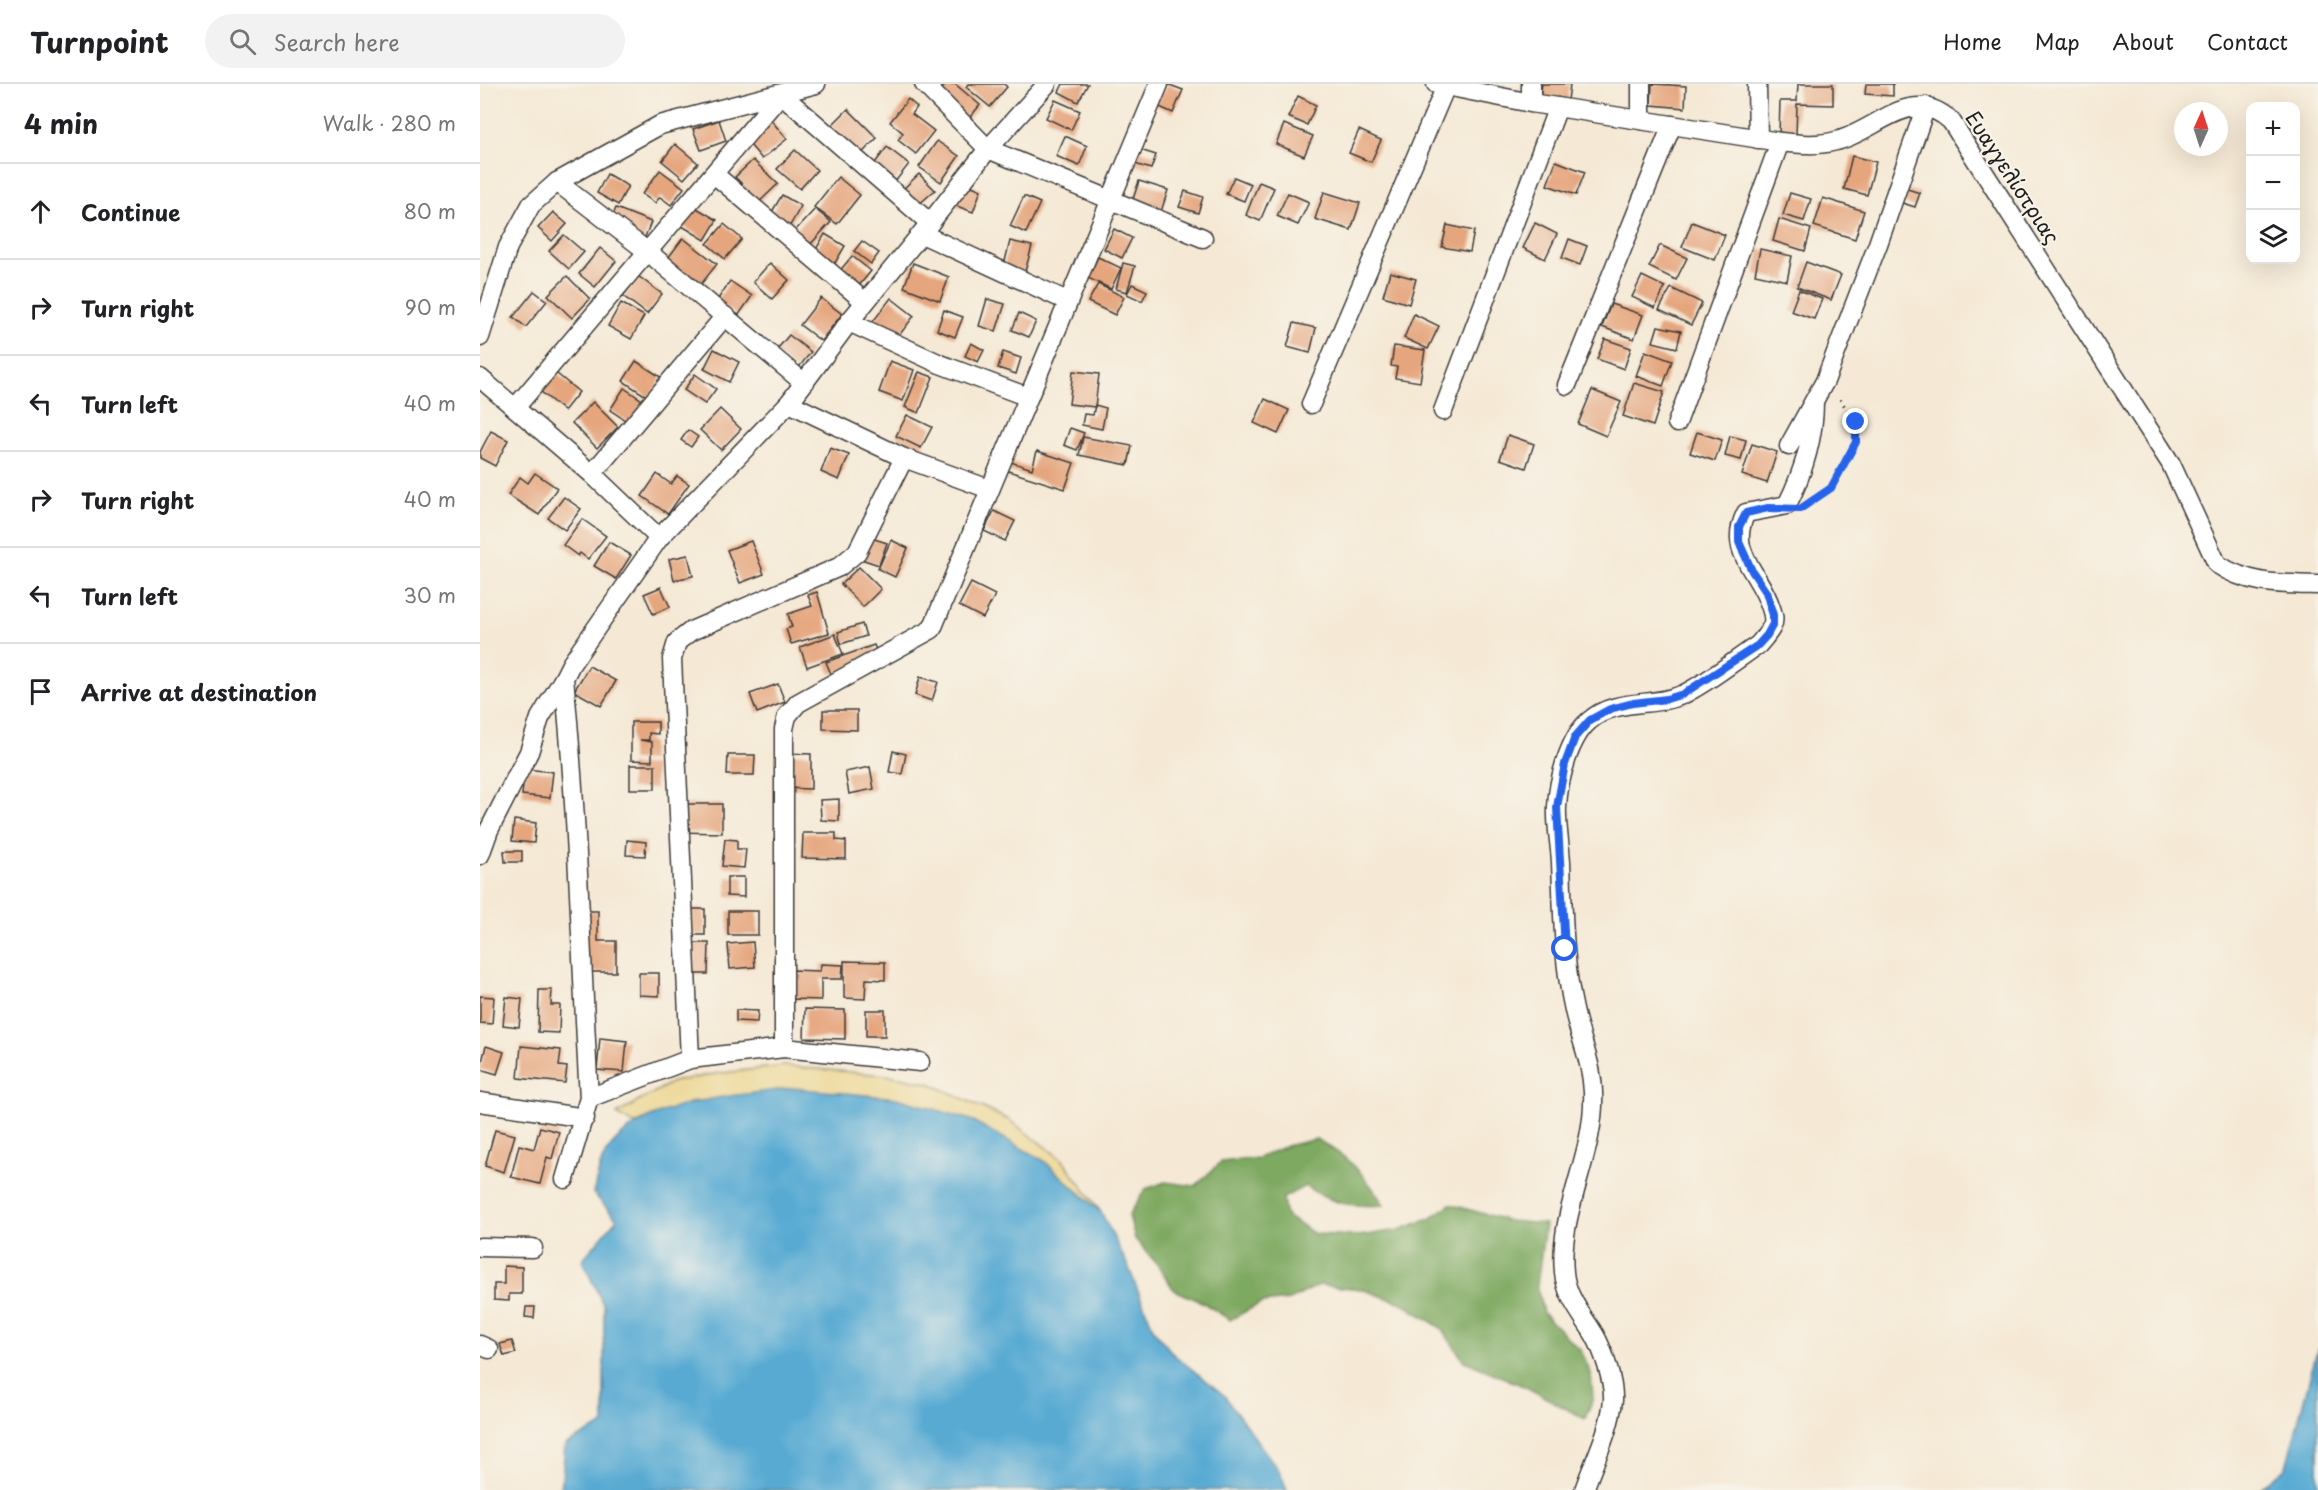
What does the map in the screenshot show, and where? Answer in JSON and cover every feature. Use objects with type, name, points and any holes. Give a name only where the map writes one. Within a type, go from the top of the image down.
[{"type":"street","points":[[480,337],[486,324],[508,247],[531,205],[557,182],[660,125],[816,84]]},
{"type":"street","points":[[924,84],[988,148],[1203,238]]},
{"type":"street","points":[[480,855],[489,830],[529,752],[540,718],[571,664],[659,538],[789,403],[849,321],[988,148],[1047,84]]},
{"type":"street","points":[[784,1048],[784,729],[787,716],[798,703],[932,629],[1159,84]]},
{"type":"street","points":[[1531,84],[1531,103]]},
{"type":"street","points":[[1641,84],[1641,120]]},
{"type":"street","points":[[1756,84],[1758,139]]},
{"type":"street","points":[[1311,404],[1441,85],[1531,103],[1758,139],[1811,145],[1834,142],[1856,135],[1903,108],[1926,106],[1878,244],[1825,381],[1789,446]]},
{"type":"street","points":[[515,408],[781,94]]},
{"type":"street","points":[[781,94],[926,228],[1067,301]]},
{"type":"street","name":"Ευαγγελίστριας","points":[[1926,106],[1941,112],[1951,121],[2171,464],[2217,564],[2231,574],[2254,581],[2318,585]]},
{"type":"street","points":[[1443,411],[1558,107]]},
{"type":"street","points":[[1567,385],[1672,125]]},
{"type":"street","points":[[1677,423],[1780,142]]},
{"type":"street","points":[[714,174],[865,302]]},
{"type":"street","points":[[557,182],[648,252],[804,383]]},
{"type":"street","points":[[592,474],[725,316]]},
{"type":"street","points":[[849,321],[940,364],[1028,397]]},
{"type":"street","points":[[480,378],[592,474],[659,538]]},
{"type":"street","points":[[1584,1490],[1609,1421],[1613,1398],[1607,1366],[1596,1336],[1571,1300],[1564,1273],[1565,1239],[1593,1119],[1593,1091],[1589,1062],[1574,1010],[1565,949],[1557,807],[1565,764],[1575,737],[1590,720],[1610,709],[1683,694],[1758,645],[1767,635],[1773,624],[1773,615],[1766,592],[1752,571],[1739,542],[1739,527],[1746,513],[1787,504],[1804,464],[1814,419],[1814,402]]},
{"type":"street","points":[[789,403],[904,458],[989,489]]},
{"type":"street","points":[[690,1059],[672,659],[677,642],[691,631],[839,567],[857,552],[904,458]]},
{"type":"street","points":[[564,678],[573,773],[589,1098],[585,1118],[565,1179]]},
{"type":"street","points":[[589,1098],[690,1059],[784,1048],[920,1062]]},
{"type":"street","points":[[480,1102],[585,1118]]},
{"type":"street","points":[[480,1246],[533,1248]]},
{"type":"path","points":[[1779,507],[1800,509],[1831,488],[1856,442],[1856,422],[1825,381]]},
{"type":"green space","points":[[1316,1139],[1355,1167],[1384,1205],[1361,1206],[1334,1201],[1305,1186],[1283,1198],[1286,1216],[1315,1234],[1359,1236],[1399,1230],[1431,1218],[1450,1204],[1509,1221],[1545,1224],[1537,1286],[1543,1313],[1581,1351],[1591,1374],[1593,1398],[1585,1419],[1528,1388],[1464,1361],[1441,1328],[1402,1303],[1361,1289],[1319,1285],[1290,1300],[1261,1303],[1230,1320],[1202,1302],[1174,1290],[1157,1264],[1135,1239],[1129,1215],[1145,1189],[1165,1182],[1195,1186],[1221,1162],[1258,1158],[1286,1146]]},
{"type":"sand","points":[[784,1066],[894,1076],[929,1083],[1009,1120],[1063,1160],[1101,1212],[1043,1160],[694,1101],[634,1124],[617,1114],[672,1082],[714,1074]]},
{"type":"water","points":[[793,1088],[897,1098],[971,1120],[1043,1160],[1101,1212],[1128,1266],[1154,1330],[1173,1354],[1224,1395],[1280,1472],[1287,1490],[561,1490],[565,1445],[604,1424],[604,1306],[582,1260],[617,1219],[593,1193],[606,1153],[622,1135],[642,1121],[666,1111],[718,1098]]},
{"type":"water","points":[[2318,1347],[2318,1490],[2258,1490],[2286,1467]]},
{"type":"building","points":[[946,84],[955,84],[980,105],[962,127],[931,102]]},
{"type":"building","points":[[968,84],[1004,84],[1007,87],[990,107],[966,87]]},
{"type":"building","points":[[1063,84],[1088,84],[1078,102],[1059,92]]},
{"type":"building","points":[[1167,84],[1183,90],[1173,113],[1155,105]]},
{"type":"building","points":[[1542,84],[1570,84],[1568,101],[1540,97]]},
{"type":"building","points":[[1652,84],[1686,86],[1685,108],[1651,105]]},
{"type":"building","points":[[1798,84],[1833,84],[1833,105],[1797,104],[1796,136],[1779,135],[1780,101],[1797,101]]},
{"type":"building","points":[[1866,84],[1893,84],[1893,96],[1865,94]]},
{"type":"building","points":[[1298,96],[1316,105],[1307,125],[1288,117]]},
{"type":"building","points":[[908,99],[917,107],[912,114],[934,131],[916,154],[898,140],[903,133],[890,122]]},
{"type":"building","points":[[1055,100],[1080,111],[1071,130],[1046,118]]},
{"type":"building","points":[[848,109],[877,138],[859,156],[830,127]]},
{"type":"building","points":[[770,119],[787,139],[762,159],[745,139]]},
{"type":"building","points":[[719,120],[726,141],[701,150],[693,129]]},
{"type":"building","points":[[1284,124],[1313,136],[1304,156],[1276,144]]},
{"type":"building","points":[[1359,130],[1381,140],[1371,162],[1349,153]]},
{"type":"building","points":[[1065,136],[1087,146],[1079,166],[1056,156]]},
{"type":"building","points":[[937,141],[959,156],[941,182],[919,167]]},
{"type":"building","points":[[675,144],[698,163],[684,179],[662,161]]},
{"type":"building","points":[[887,147],[909,164],[891,187],[869,171]]},
{"type":"building","points":[[1137,149],[1156,155],[1151,169],[1132,163]]},
{"type":"building","points":[[795,150],[817,170],[800,189],[777,169]]},
{"type":"building","points":[[1852,156],[1876,162],[1867,195],[1844,189]]},
{"type":"building","points":[[753,160],[778,184],[753,208],[735,191],[742,184],[735,177]]},
{"type":"building","points":[[1556,161],[1585,172],[1576,195],[1547,185]]},
{"type":"building","points":[[660,170],[684,188],[671,205],[660,197],[655,203],[642,194]]},
{"type":"building","points":[[607,174],[628,186],[618,205],[597,193]]},
{"type":"building","points":[[919,174],[935,190],[916,207],[901,191]]},
{"type":"building","points":[[838,177],[860,195],[837,224],[814,207]]},
{"type":"building","points":[[1234,177],[1251,184],[1244,201],[1226,194]]},
{"type":"building","points":[[1139,181],[1168,190],[1159,218],[1130,208]]},
{"type":"building","points":[[963,182],[981,190],[973,212],[954,205]]},
{"type":"building","points":[[1259,182],[1274,188],[1260,221],[1246,215]]},
{"type":"building","points":[[1901,187],[1920,193],[1915,207],[1896,201]]},
{"type":"building","points":[[1185,191],[1203,197],[1198,213],[1179,207]]},
{"type":"building","points":[[1324,192],[1360,203],[1351,230],[1315,219]]},
{"type":"building","points":[[1288,193],[1309,202],[1298,225],[1277,216]]},
{"type":"building","points":[[1790,193],[1811,199],[1804,221],[1783,215]]},
{"type":"building","points":[[782,195],[801,206],[787,231],[767,220]]},
{"type":"building","points":[[1024,196],[1040,203],[1026,233],[1010,226]]},
{"type":"building","points":[[1823,198],[1864,211],[1855,239],[1814,226]]},
{"type":"building","points":[[695,207],[717,220],[705,240],[682,226]]},
{"type":"building","points":[[616,208],[651,222],[643,242],[608,227]]},
{"type":"building","points":[[815,209],[831,222],[807,248],[792,234]]},
{"type":"building","points":[[553,212],[567,224],[552,241],[538,228]]},
{"type":"building","points":[[1779,219],[1811,229],[1805,251],[1773,241]]},
{"type":"building","points":[[1692,222],[1725,235],[1715,260],[1682,247]]},
{"type":"building","points":[[1535,223],[1557,234],[1545,259],[1523,248]]},
{"type":"building","points":[[724,224],[742,239],[725,259],[707,244]]},
{"type":"building","points":[[1447,225],[1474,231],[1470,252],[1442,247]]},
{"type":"building","points":[[1114,229],[1132,238],[1122,258],[1104,249]]},
{"type":"building","points":[[825,234],[845,246],[829,273],[809,261]]},
{"type":"building","points":[[564,235],[584,252],[569,269],[549,251]]},
{"type":"building","points":[[683,238],[717,264],[698,288],[665,262]]},
{"type":"building","points":[[1569,239],[1587,246],[1580,265],[1562,258]]},
{"type":"building","points":[[862,241],[879,253],[871,264],[854,251]]},
{"type":"building","points":[[1010,241],[1032,246],[1023,279],[1002,273]]},
{"type":"building","points":[[1660,245],[1687,258],[1676,280],[1649,267]]},
{"type":"building","points":[[600,248],[616,261],[595,287],[579,274]]},
{"type":"building","points":[[1760,249],[1792,256],[1787,281],[1755,274]]},
{"type":"building","points":[[852,256],[871,271],[853,293],[834,278]]},
{"type":"building","points":[[1098,257],[1121,268],[1111,289],[1088,278]]},
{"type":"building","points":[[1806,262],[1841,275],[1831,300],[1797,287]]},
{"type":"building","points":[[770,263],[789,280],[772,299],[753,282]]},
{"type":"building","points":[[913,263],[949,277],[940,301],[904,287]]},
{"type":"building","points":[[1123,263],[1135,266],[1127,292],[1116,289]]},
{"type":"building","points":[[1390,272],[1416,279],[1409,304],[1383,296]]},
{"type":"building","points":[[567,276],[590,299],[572,318],[548,295]]},
{"type":"building","points":[[638,276],[662,294],[647,314],[623,296]]},
{"type":"building","points":[[1642,276],[1665,287],[1655,308],[1632,297]]},
{"type":"building","points":[[730,281],[752,296],[738,316],[716,302]]},
{"type":"building","points":[[1098,284],[1124,297],[1115,315],[1088,302]]},
{"type":"building","points":[[1132,284],[1147,291],[1142,301],[1127,294]]},
{"type":"building","points":[[1671,288],[1702,303],[1691,325],[1659,310]]},
{"type":"building","points":[[1799,290],[1822,299],[1814,319],[1791,311]]},
{"type":"building","points":[[534,291],[547,301],[526,327],[513,317]]},
{"type":"building","points":[[821,298],[842,314],[821,341],[800,325]]},
{"type":"building","points":[[891,298],[914,316],[894,342],[871,324]]},
{"type":"building","points":[[987,299],[1005,304],[996,331],[979,326]]},
{"type":"building","points":[[621,303],[644,316],[631,339],[608,326]]},
{"type":"building","points":[[1611,304],[1643,315],[1634,339],[1602,327]]},
{"type":"building","points":[[944,310],[963,317],[955,337],[937,330]]},
{"type":"building","points":[[1019,313],[1036,321],[1029,337],[1012,330]]},
{"type":"building","points":[[1414,314],[1439,326],[1428,349],[1404,338]]},
{"type":"building","points":[[1294,323],[1316,328],[1310,353],[1287,347]]},
{"type":"building","points":[[1658,326],[1681,331],[1677,348],[1653,342]]},
{"type":"building","points":[[789,335],[811,352],[796,371],[774,353]]},
{"type":"building","points":[[1605,339],[1631,348],[1624,369],[1597,359]]},
{"type":"building","points":[[971,343],[984,350],[978,362],[965,356]]},
{"type":"building","points":[[1394,346],[1425,350],[1420,382],[1395,378],[1397,367],[1391,366]]},
{"type":"building","points":[[714,349],[739,362],[729,382],[704,369]]},
{"type":"building","points":[[1645,351],[1672,361],[1663,386],[1636,376]]},
{"type":"building","points":[[1003,352],[1021,358],[1016,374],[998,368]]},
{"type":"building","points":[[636,361],[662,378],[649,398],[623,381]]},
{"type":"building","points":[[890,361],[914,370],[903,401],[879,392]]},
{"type":"building","points":[[1073,371],[1099,374],[1095,407],[1069,404]]},
{"type":"building","points":[[919,372],[933,377],[919,413],[905,407]]},
{"type":"building","points":[[556,373],[579,392],[564,411],[540,391]]},
{"type":"building","points":[[695,374],[716,389],[705,404],[684,390]]},
{"type":"building","points":[[1634,383],[1664,392],[1653,426],[1623,416]]},
{"type":"building","points":[[624,388],[645,402],[631,424],[610,410]]},
{"type":"building","points":[[1592,390],[1621,402],[1606,436],[1578,424]]},
{"type":"building","points":[[1265,399],[1289,410],[1278,434],[1254,423]]},
{"type":"building","points":[[593,402],[618,427],[597,448],[572,423]]},
{"type":"building","points":[[1095,405],[1106,408],[1102,429],[1082,425],[1084,414],[1093,415]]},
{"type":"building","points":[[720,409],[741,429],[721,450],[700,430]]},
{"type":"building","points":[[907,415],[932,427],[921,448],[896,436]]},
{"type":"building","points":[[1070,428],[1084,433],[1077,450],[1064,445]]},
{"type":"building","points":[[688,430],[698,437],[691,447],[681,440]]},
{"type":"building","points":[[491,431],[508,440],[495,466],[480,458],[480,452]]},
{"type":"building","points":[[1697,432],[1722,440],[1715,461],[1690,453]]},
{"type":"building","points":[[1508,435],[1534,444],[1526,468],[1500,459]]},
{"type":"building","points":[[1730,436],[1746,440],[1741,460],[1725,456]]},
{"type":"building","points":[[1083,437],[1132,446],[1128,465],[1079,455]]},
{"type":"building","points":[[1752,444],[1777,452],[1767,483],[1742,475]]},
{"type":"building","points":[[830,448],[849,455],[839,480],[821,472]]},
{"type":"building","points":[[1037,451],[1074,463],[1065,489],[1005,470],[1008,461],[1032,469]]},
{"type":"building","points":[[535,473],[557,488],[539,515],[508,495],[520,477],[528,483]]},
{"type":"building","points":[[657,474],[671,484],[677,476],[689,484],[668,514],[642,496]]},
{"type":"building","points":[[564,497],[581,509],[565,530],[548,518]]},
{"type":"building","points":[[994,511],[1015,521],[1005,541],[984,531]]},
{"type":"building","points":[[582,519],[606,536],[588,559],[580,553],[578,556],[563,545]]},
{"type":"building","points":[[868,537],[887,543],[879,565],[861,559]]},
{"type":"building","points":[[891,540],[908,548],[895,577],[878,569]]},
{"type":"building","points":[[751,541],[764,574],[740,583],[727,550]]},
{"type":"building","points":[[609,542],[631,555],[616,579],[594,566]]},
{"type":"building","points":[[688,555],[693,576],[674,580],[669,559]]},
{"type":"building","points":[[859,567],[881,589],[863,607],[841,584]]},
{"type":"building","points":[[971,583],[995,595],[983,618],[959,606]]},
{"type":"building","points":[[661,587],[670,607],[653,614],[644,594]]},
{"type":"building","points":[[817,592],[829,633],[791,644],[786,629],[792,627],[788,614],[812,606],[808,595]]},
{"type":"building","points":[[862,624],[866,636],[841,644],[838,632]]},
{"type":"building","points":[[835,634],[843,654],[807,667],[800,647]]},
{"type":"building","points":[[874,645],[879,657],[831,674],[826,662]]},
{"type":"building","points":[[589,666],[616,681],[601,706],[574,691]]},
{"type":"building","points":[[920,677],[938,682],[932,701],[915,695]]},
{"type":"building","points":[[778,684],[785,702],[757,713],[750,694]]},
{"type":"building","points":[[823,710],[857,710],[857,730],[823,729]]},
{"type":"building","points":[[631,722],[658,722],[658,734],[649,733],[649,740],[640,740],[652,742],[652,761],[631,760]]},
{"type":"building","points":[[893,751],[906,754],[902,774],[889,772]]},
{"type":"building","points":[[783,753],[811,754],[811,789],[782,788]]},
{"type":"building","points":[[728,755],[755,755],[754,775],[727,775]]},
{"type":"building","points":[[630,765],[655,765],[655,789],[630,789]]},
{"type":"building","points":[[870,767],[874,789],[849,794],[845,772]]},
{"type":"building","points":[[525,769],[553,772],[550,798],[522,795]]},
{"type":"building","points":[[839,799],[839,821],[821,820],[820,800]]},
{"type":"building","points":[[677,804],[722,804],[722,833],[676,832]]},
{"type":"building","points":[[514,820],[536,823],[534,843],[512,841]]},
{"type":"building","points":[[803,833],[836,833],[836,840],[846,841],[846,859],[802,858]]},
{"type":"building","points":[[725,839],[737,840],[737,849],[746,849],[744,868],[722,866]]},
{"type":"building","points":[[627,840],[646,842],[645,856],[626,855]]},
{"type":"building","points":[[504,851],[522,851],[522,862],[505,862]]},
{"type":"building","points":[[727,877],[744,877],[744,897],[727,896]]},
{"type":"building","points":[[682,909],[705,909],[705,935],[681,935]]},
{"type":"building","points":[[578,911],[598,911],[598,941],[616,941],[616,972],[584,972]]},
{"type":"building","points":[[728,911],[758,911],[758,935],[728,935]]},
{"type":"building","points":[[753,942],[755,967],[730,969],[728,944]]},
{"type":"building","points":[[686,943],[709,943],[708,974],[685,974]]},
{"type":"building","points":[[844,961],[885,962],[885,980],[866,979],[865,999],[844,998]]},
{"type":"building","points":[[821,964],[843,965],[842,979],[821,979],[821,1000],[790,999],[790,970],[820,971]]},
{"type":"building","points":[[639,973],[659,973],[659,996],[639,995]]},
{"type":"building","points":[[539,990],[552,990],[551,1005],[560,1005],[559,1033],[538,1032]]},
{"type":"building","points":[[480,996],[494,997],[492,1024],[480,1023]]},
{"type":"building","points":[[506,997],[522,999],[519,1027],[503,1025]]},
{"type":"building","points":[[805,1009],[845,1010],[845,1039],[804,1038]]},
{"type":"building","points":[[736,1010],[758,1011],[757,1022],[736,1021]]},
{"type":"building","points":[[866,1010],[885,1010],[885,1036],[866,1036]]},
{"type":"building","points":[[600,1038],[627,1041],[624,1072],[597,1070]]},
{"type":"building","points":[[486,1046],[504,1052],[497,1074],[480,1069]]},
{"type":"building","points":[[521,1046],[561,1050],[559,1066],[567,1067],[565,1083],[518,1078]]},
{"type":"building","points":[[540,1127],[559,1132],[552,1159],[547,1157],[540,1184],[511,1177],[519,1145],[534,1149]]},
{"type":"building","points":[[495,1130],[515,1135],[504,1172],[485,1166]]},
{"type":"building","points":[[504,1266],[522,1267],[522,1294],[509,1294],[509,1301],[494,1300],[494,1284],[504,1284]]},
{"type":"building","points":[[526,1307],[535,1307],[534,1318],[525,1317]]},
{"type":"building","points":[[512,1341],[516,1353],[504,1356],[500,1344]]},
{"type":"route","points":[[1565,949],[1557,807],[1565,764],[1575,737],[1590,720],[1610,709],[1683,694],[1758,645],[1767,635],[1773,624],[1773,615],[1766,592],[1752,571],[1739,542],[1739,527],[1746,513],[1779,507],[1800,509],[1831,488],[1856,442],[1856,422]]}]
